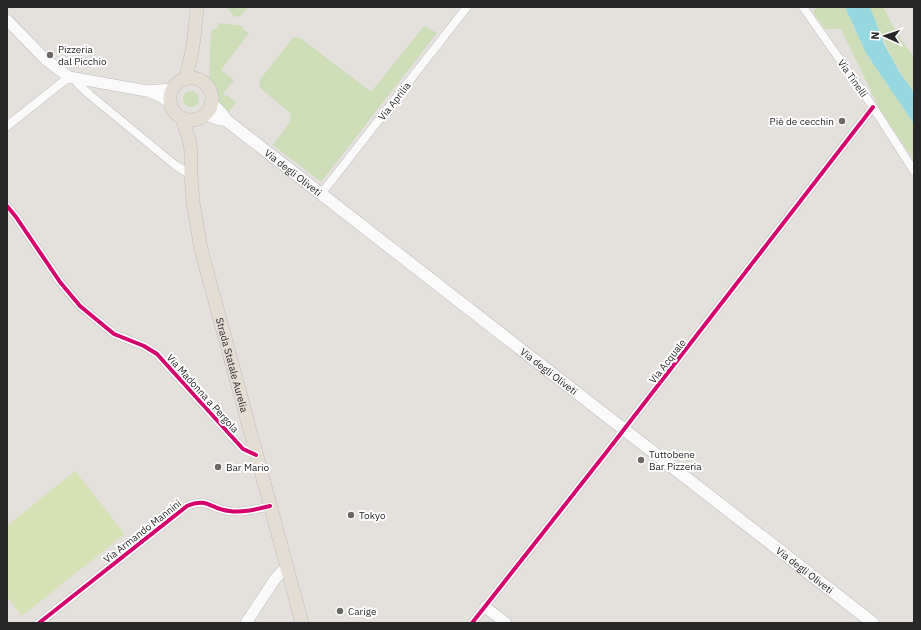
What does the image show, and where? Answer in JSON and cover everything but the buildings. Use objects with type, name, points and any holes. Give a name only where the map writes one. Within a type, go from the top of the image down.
[{"type":"main road","name":"Strada Statale Aurelia","points":[[185,79],[192,57],[196,31],[197,7]]},
{"type":"main road","name":"Strada Statale Aurelia","points":[[191,151],[212,97],[210,90],[202,81],[196,31]]},
{"type":"main road","points":[[171,103],[172,89],[176,84],[185,79],[191,78],[202,81]]},
{"type":"main road","name":"Strada Statale Aurelia","points":[[171,103],[177,114],[182,118],[189,139],[195,218],[201,249],[302,623]]},
{"type":"main road","name":"Via degli Oliveti","points":[[205,112],[226,120],[873,623]]},
{"type":"main road","points":[[182,118],[193,119],[205,112]]},
{"type":"street","name":"Via Aprilia","points":[[322,194],[467,7]]},
{"type":"street","name":"Via Tinelli","points":[[803,7],[873,107],[914,171]]},
{"type":"street","points":[[7,20],[45,59],[72,77],[90,95],[175,165],[191,175]]},
{"type":"street","points":[[7,126],[72,77],[147,91],[158,95],[171,103]]},
{"type":"street","points":[[147,91],[172,89]]},
{"type":"street","name":"Via Acquale","points":[[472,623],[873,107]]},
{"type":"street","name":"Via Madonna a Pergola","points":[[7,206],[60,282],[80,306],[114,334],[144,346],[157,354],[243,449],[256,455]]},
{"type":"street","name":"Via Armando Mannini","points":[[39,623],[187,506],[196,502],[205,503],[228,511],[241,512],[270,506]]},
{"type":"street","points":[[246,623],[275,579],[287,566]]},
{"type":"street","points":[[485,607],[506,623]]},
{"type":"green space","points":[[226,7],[248,7],[239,17],[234,16]]},
{"type":"green space","points":[[817,7],[845,7],[866,53],[914,124],[914,160],[880,110],[841,29],[825,29],[813,12]]},
{"type":"green space","points":[[870,7],[883,7],[898,35],[914,57],[914,92],[889,51]]},
{"type":"green space","points":[[219,23],[243,26],[243,29],[249,33],[221,70],[234,80],[223,94],[226,97],[227,95],[236,102],[229,112],[218,103],[214,87],[209,80],[211,31],[218,27]]},
{"type":"green space","points":[[424,26],[437,33],[321,182],[273,145],[290,122],[291,114],[260,88],[259,83],[261,78],[293,38],[296,37],[302,39],[371,92]]},
{"type":"green space","points":[[188,91],[194,91],[199,96],[197,105],[194,107],[188,107],[183,102],[183,96]]},
{"type":"green space","points":[[75,471],[125,534],[22,616],[7,597],[7,526]]},
{"type":"water","points":[[845,7],[870,7],[884,44],[900,73],[914,92],[914,124],[866,53]]},
{"type":"cycle path","points":[[472,623],[605,454],[873,107]]},
{"type":"cycle path","points":[[7,206],[60,282],[80,306],[114,334],[144,346],[157,354],[243,449],[256,455]]},
{"type":"cycle path","points":[[39,623],[187,506],[205,503],[229,511],[250,510],[270,506]]},
{"type":"place","name":"Pizzeria dal Picchio","points":[[50,55]]},
{"type":"place","name":"Piè de cecchin","points":[[842,121]]},
{"type":"place","name":"Tuttobene Bar Pizzeria","points":[[641,460]]},
{"type":"place","name":"Bar Mario","points":[[218,467]]},
{"type":"place","name":"Tokyo","points":[[351,515]]},
{"type":"place","name":"Carige","points":[[340,611]]}]
